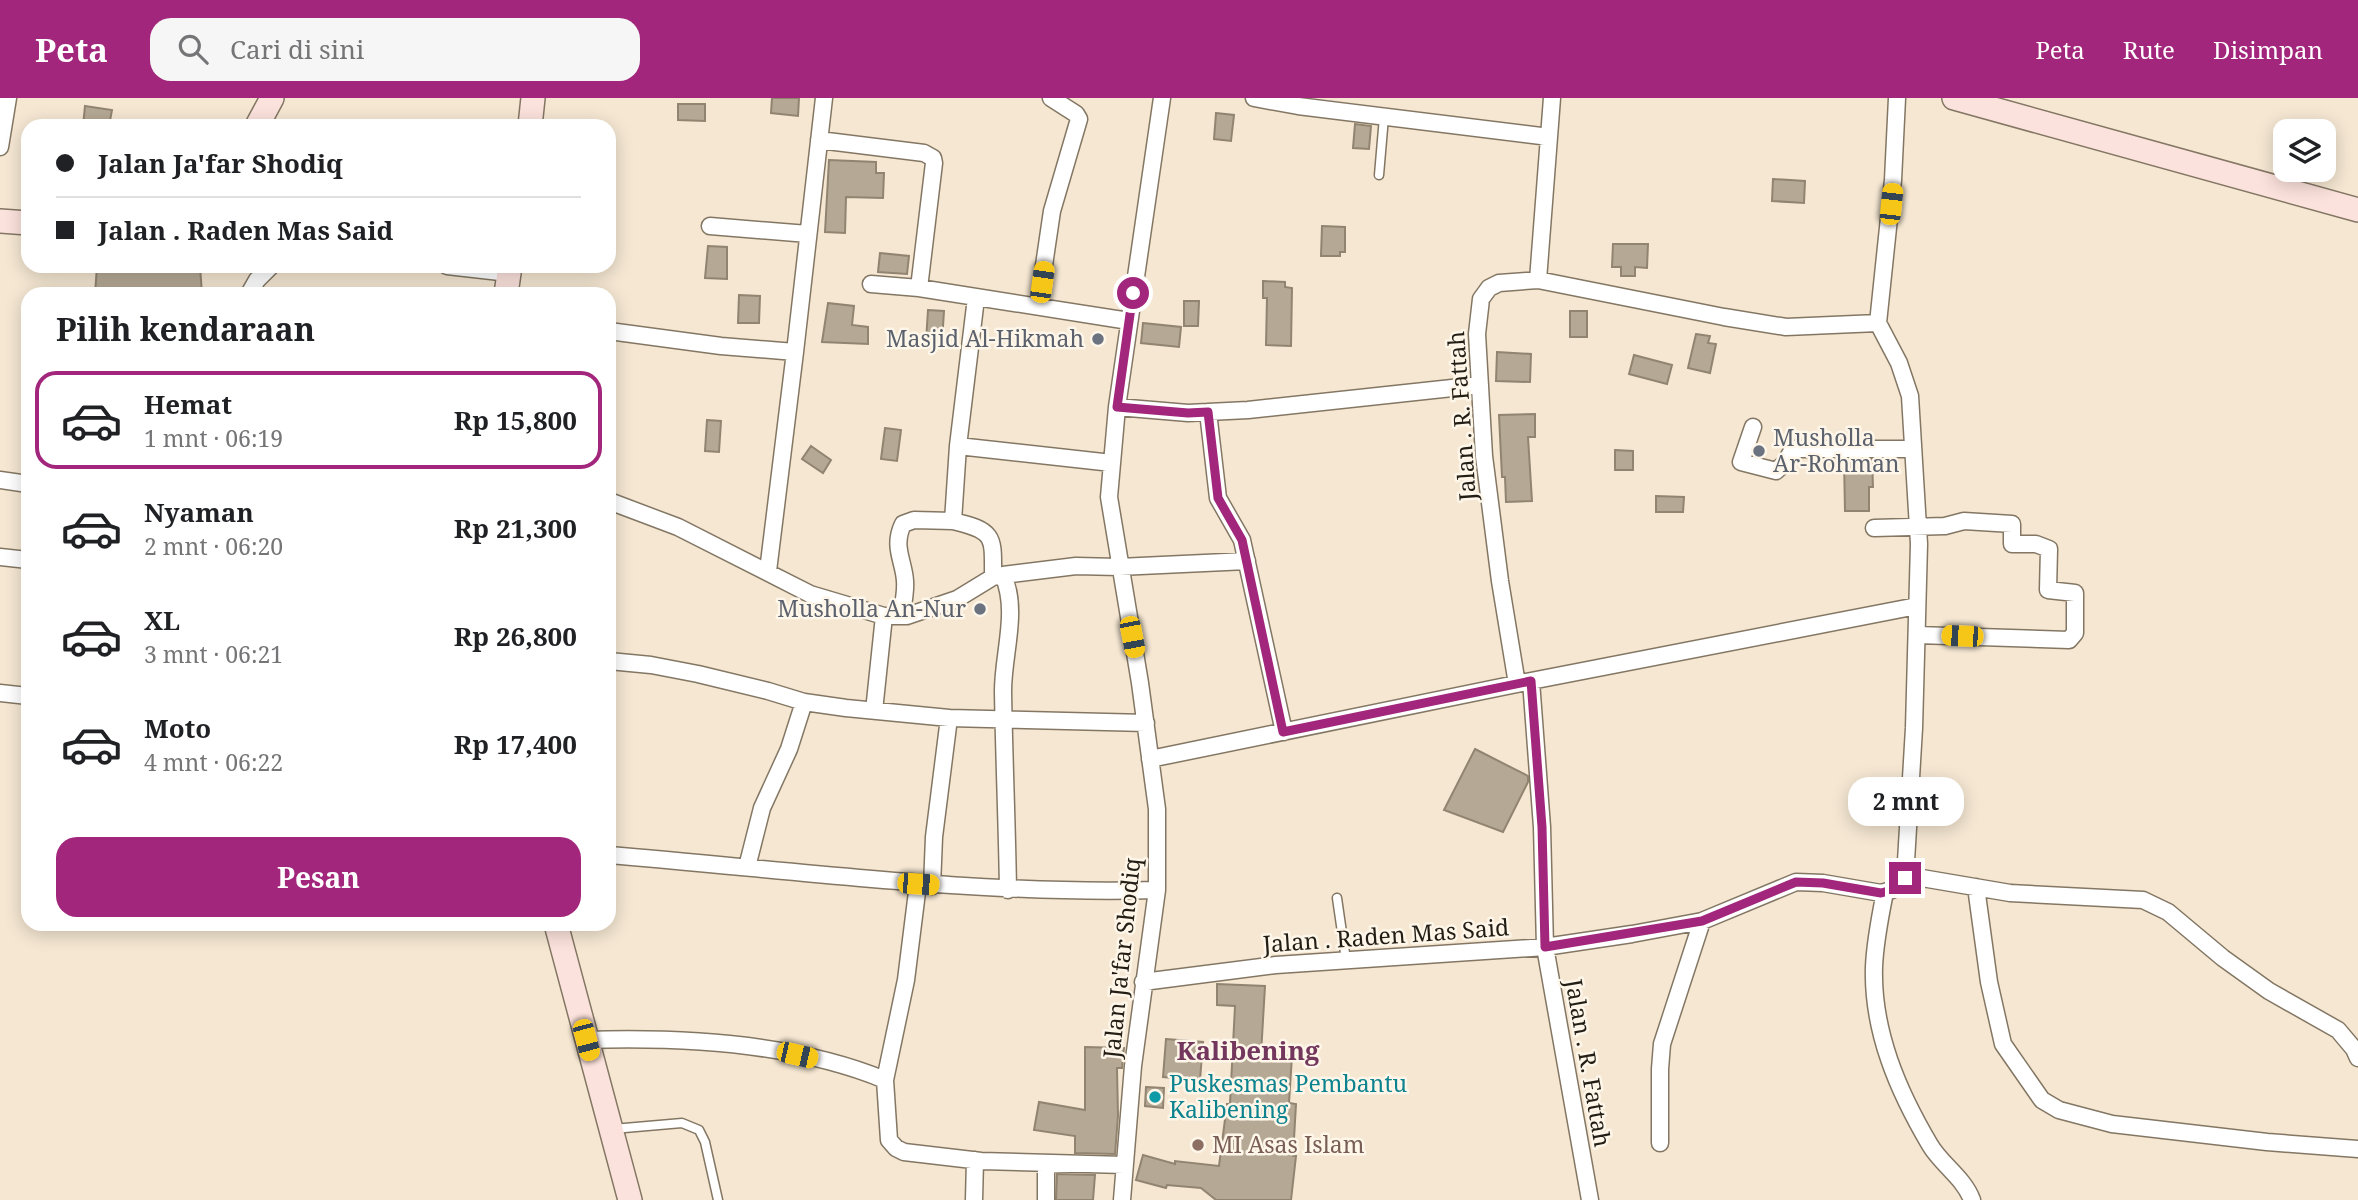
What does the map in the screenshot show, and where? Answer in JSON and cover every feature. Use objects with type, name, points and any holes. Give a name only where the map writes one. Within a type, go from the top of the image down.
[{"type":"street","points":[[0,147],[8,98]]},
{"type":"street","points":[[531,119],[533,98]]},
{"type":"street","points":[[768,571],[824,98]]},
{"type":"street","points":[[1038,306],[1052,211],[1079,118],[1051,98]]},
{"type":"street","name":"Jalan Ja'far Shodiq","points":[[1122,1200],[1143,982],[1157,890],[1157,808],[1109,497],[1117,407],[1162,98]]},
{"type":"street","points":[[1254,98],[1549,137]]},
{"type":"street","points":[[1538,280],[1552,98]]},
{"type":"street","points":[[1898,98],[1894,180],[1878,323],[1899,363],[1910,396],[1918,526],[1914,728],[1905,878]]},
{"type":"street","points":[[1954,98],[2358,210]]},
{"type":"street","points":[[819,140],[924,153],[933,158],[919,288]]},
{"type":"street","points":[[0,221],[21,222]]},
{"type":"street","points":[[710,226],[808,234]]},
{"type":"street","points":[[252,287],[264,273]]},
{"type":"street","points":[[483,273],[509,278]]},
{"type":"street","name":"Jalan . R. Fattah","points":[[1590,1200],[1545,947],[1542,827],[1524,683],[1490,506],[1477,334],[1481,299],[1489,288],[1499,283],[1538,280],[1786,327],[1878,323]]},
{"type":"street","points":[[872,284],[919,288],[1129,321]]},
{"type":"street","points":[[953,522],[958,446],[976,298]]},
{"type":"street","points":[[616,332],[721,346],[794,352]]},
{"type":"street","points":[[1117,407],[1188,413],[1248,410],[1480,385]]},
{"type":"street","points":[[1208,412],[1218,498],[1242,540],[1283,732]]},
{"type":"street","points":[[1753,427],[1741,462],[1776,471],[1793,450],[1913,449]]},
{"type":"street","points":[[958,446],[1112,463]]},
{"type":"street","points":[[0,480],[21,483]]},
{"type":"street","points":[[616,503],[678,527],[810,594],[884,616],[907,616],[957,599],[998,576],[1076,566],[1119,567],[1247,561]]},
{"type":"street","points":[[901,616],[905,578],[900,563],[898,534],[903,524],[914,520],[953,522],[980,527],[987,533],[993,545],[998,576],[1009,588],[1010,604],[1003,690],[1008,890]]},
{"type":"street","points":[[1874,528],[1945,526],[1964,521],[2012,524],[2012,544],[2036,544],[2049,550],[2048,590],[2075,593],[2075,633],[2069,640],[1917,635]]},
{"type":"street","points":[[0,557],[21,559]]},
{"type":"street","points":[[1150,759],[1917,607]]},
{"type":"street","points":[[874,711],[884,616]]},
{"type":"street","points":[[616,662],[698,674],[804,702],[874,711],[1005,721],[1146,723]]},
{"type":"street","points":[[0,693],[21,695]]},
{"type":"street","points":[[747,867],[762,808],[789,748],[804,702]]},
{"type":"street","points":[[949,718],[932,860],[885,1080],[889,1140],[904,1152],[975,1160],[1124,1165]]},
{"type":"street","points":[[616,856],[925,885],[1079,892],[1157,890]]},
{"type":"street","points":[[1972,1200],[1965,1186],[1935,1153],[1915,1120],[1895,1079],[1879,1021],[1874,970],[1885,892],[1892,890],[1905,878],[1916,877],[2010,893],[2122,898],[2150,903],[2168,912],[2223,958],[2269,991],[2338,1030],[2358,1058]]},
{"type":"street","name":"Jalan . Raden Mas Said","points":[[1143,982],[1276,965],[1545,947],[1702,921],[1796,882],[1823,883],[1871,893],[1885,892]]},
{"type":"street","points":[[1976,887],[1989,982],[2003,1044],[2042,1100],[2059,1110],[2112,1124],[2267,1142],[2358,1149]]},
{"type":"street","points":[[1660,1143],[1662,1044],[1702,921]]},
{"type":"street","points":[[558,931],[630,1200]]},
{"type":"street","points":[[586,1040],[638,1039],[727,1044],[797,1055],[854,1069],[885,1080]]},
{"type":"street","points":[[974,1200],[975,1160]]},
{"type":"street","points":[[1046,1163],[1046,1200]]},
{"type":"lane","points":[[1379,175],[1384,117]]},
{"type":"lane","points":[[1336,898],[1346,960]]},
{"type":"lane","points":[[610,1129],[682,1123],[699,1130],[705,1142],[718,1200]]},
{"type":"building","points":[[772,98],[799,98],[798,116],[771,113]]},
{"type":"building","points":[[678,104],[705,104],[705,121],[678,120]]},
{"type":"building","points":[[85,106],[112,110],[110,119],[84,119]]},
{"type":"building","points":[[1216,113],[1234,115],[1231,141],[1214,139]]},
{"type":"building","points":[[1355,124],[1371,126],[1369,149],[1353,148]]},
{"type":"building","points":[[829,160],[876,162],[876,173],[884,173],[883,198],[846,197],[845,233],[825,232]]},
{"type":"building","points":[[1773,179],[1805,181],[1804,203],[1772,201]]},
{"type":"building","points":[[1322,226],[1345,227],[1345,252],[1340,252],[1340,256],[1321,256]]},
{"type":"building","points":[[1613,244],[1648,244],[1647,268],[1635,267],[1635,276],[1621,276],[1621,267],[1612,267]]},
{"type":"building","points":[[708,246],[727,247],[727,279],[705,278]]},
{"type":"building","points":[[880,253],[909,256],[907,274],[878,272]]},
{"type":"building","points":[[96,273],[200,273],[202,287],[96,287]]},
{"type":"building","points":[[1263,281],[1285,282],[1285,287],[1292,288],[1291,346],[1266,345],[1267,298],[1263,298]]},
{"type":"building","points":[[739,295],[760,296],[759,323],[738,323]]},
{"type":"building","points":[[1184,301],[1199,301],[1198,326],[1184,326]]},
{"type":"building","points":[[828,303],[854,306],[852,325],[868,327],[868,344],[822,342]]},
{"type":"building","points":[[928,310],[944,311],[942,342],[926,341]]},
{"type":"building","points":[[1570,311],[1587,311],[1587,337],[1570,337]]},
{"type":"building","points":[[1143,323],[1181,327],[1179,347],[1141,343]]},
{"type":"building","points":[[1696,334],[1710,336],[1708,343],[1716,344],[1710,373],[1688,368]]},
{"type":"building","points":[[1497,352],[1531,354],[1530,382],[1496,381]]},
{"type":"building","points":[[1634,355],[1672,365],[1667,384],[1629,374]]},
{"type":"building","points":[[1535,414],[1535,437],[1528,437],[1532,501],[1506,502],[1499,415]]},
{"type":"building","points":[[707,420],[721,421],[719,452],[705,451]]},
{"type":"building","points":[[885,428],[901,430],[897,461],[881,459]]},
{"type":"building","points":[[811,446],[831,460],[823,473],[802,459]]},
{"type":"building","points":[[1615,450],[1633,451],[1633,470],[1615,470]]},
{"type":"building","points":[[1872,459],[1873,487],[1869,487],[1869,511],[1845,511],[1844,460]]},
{"type":"building","points":[[1656,496],[1684,497],[1683,512],[1656,512]]},
{"type":"building","points":[[1475,749],[1528,776],[1528,782],[1503,832],[1444,810]]},
{"type":"building","points":[[1217,984],[1265,986],[1261,1054],[1292,1056],[1289,1103],[1296,1104],[1293,1156],[1296,1156],[1291,1200],[1216,1200],[1201,1188],[1167,1185],[1166,1188],[1136,1180],[1143,1155],[1175,1164],[1175,1161],[1219,1166],[1227,1104],[1230,1104],[1235,1006],[1217,1005]]},
{"type":"building","points":[[1166,1039],[1203,1042],[1200,1080],[1163,1077]]},
{"type":"building","points":[[1085,1047],[1124,1048],[1122,1068],[1117,1068],[1118,1116],[1115,1154],[1075,1153],[1075,1136],[1034,1130],[1039,1102],[1085,1110]]},
{"type":"building","name":"Puskesmas Pembantu Kalibening","points":[[1146,1087],[1164,1088],[1163,1108],[1145,1106]]},
{"type":"building","points":[[1057,1174],[1095,1175],[1093,1200],[1056,1200]]},
{"type":"place","name":"Masjid Al-Hikmah","points":[[1098,339]]},
{"type":"place","name":"Musholla Ar-Rohman","points":[[1759,451]]},
{"type":"place","name":"Musholla An-Nur","points":[[980,609]]},
{"type":"place","name":"Puskesmas Pembantu Kalibening","points":[[1155,1097]]},
{"type":"place","name":"MI Asas Islam","points":[[1198,1145]]},
{"type":"district","name":"Kalibening","points":[[1248,1051]]},
{"type":"route","points":[[1133,293],[1117,407],[1208,412],[1218,498],[1242,540],[1283,732],[1531,681],[1542,827],[1545,947],[1702,921],[1796,882],[1823,883],[1881,893],[1892,890],[1905,878]]}]
